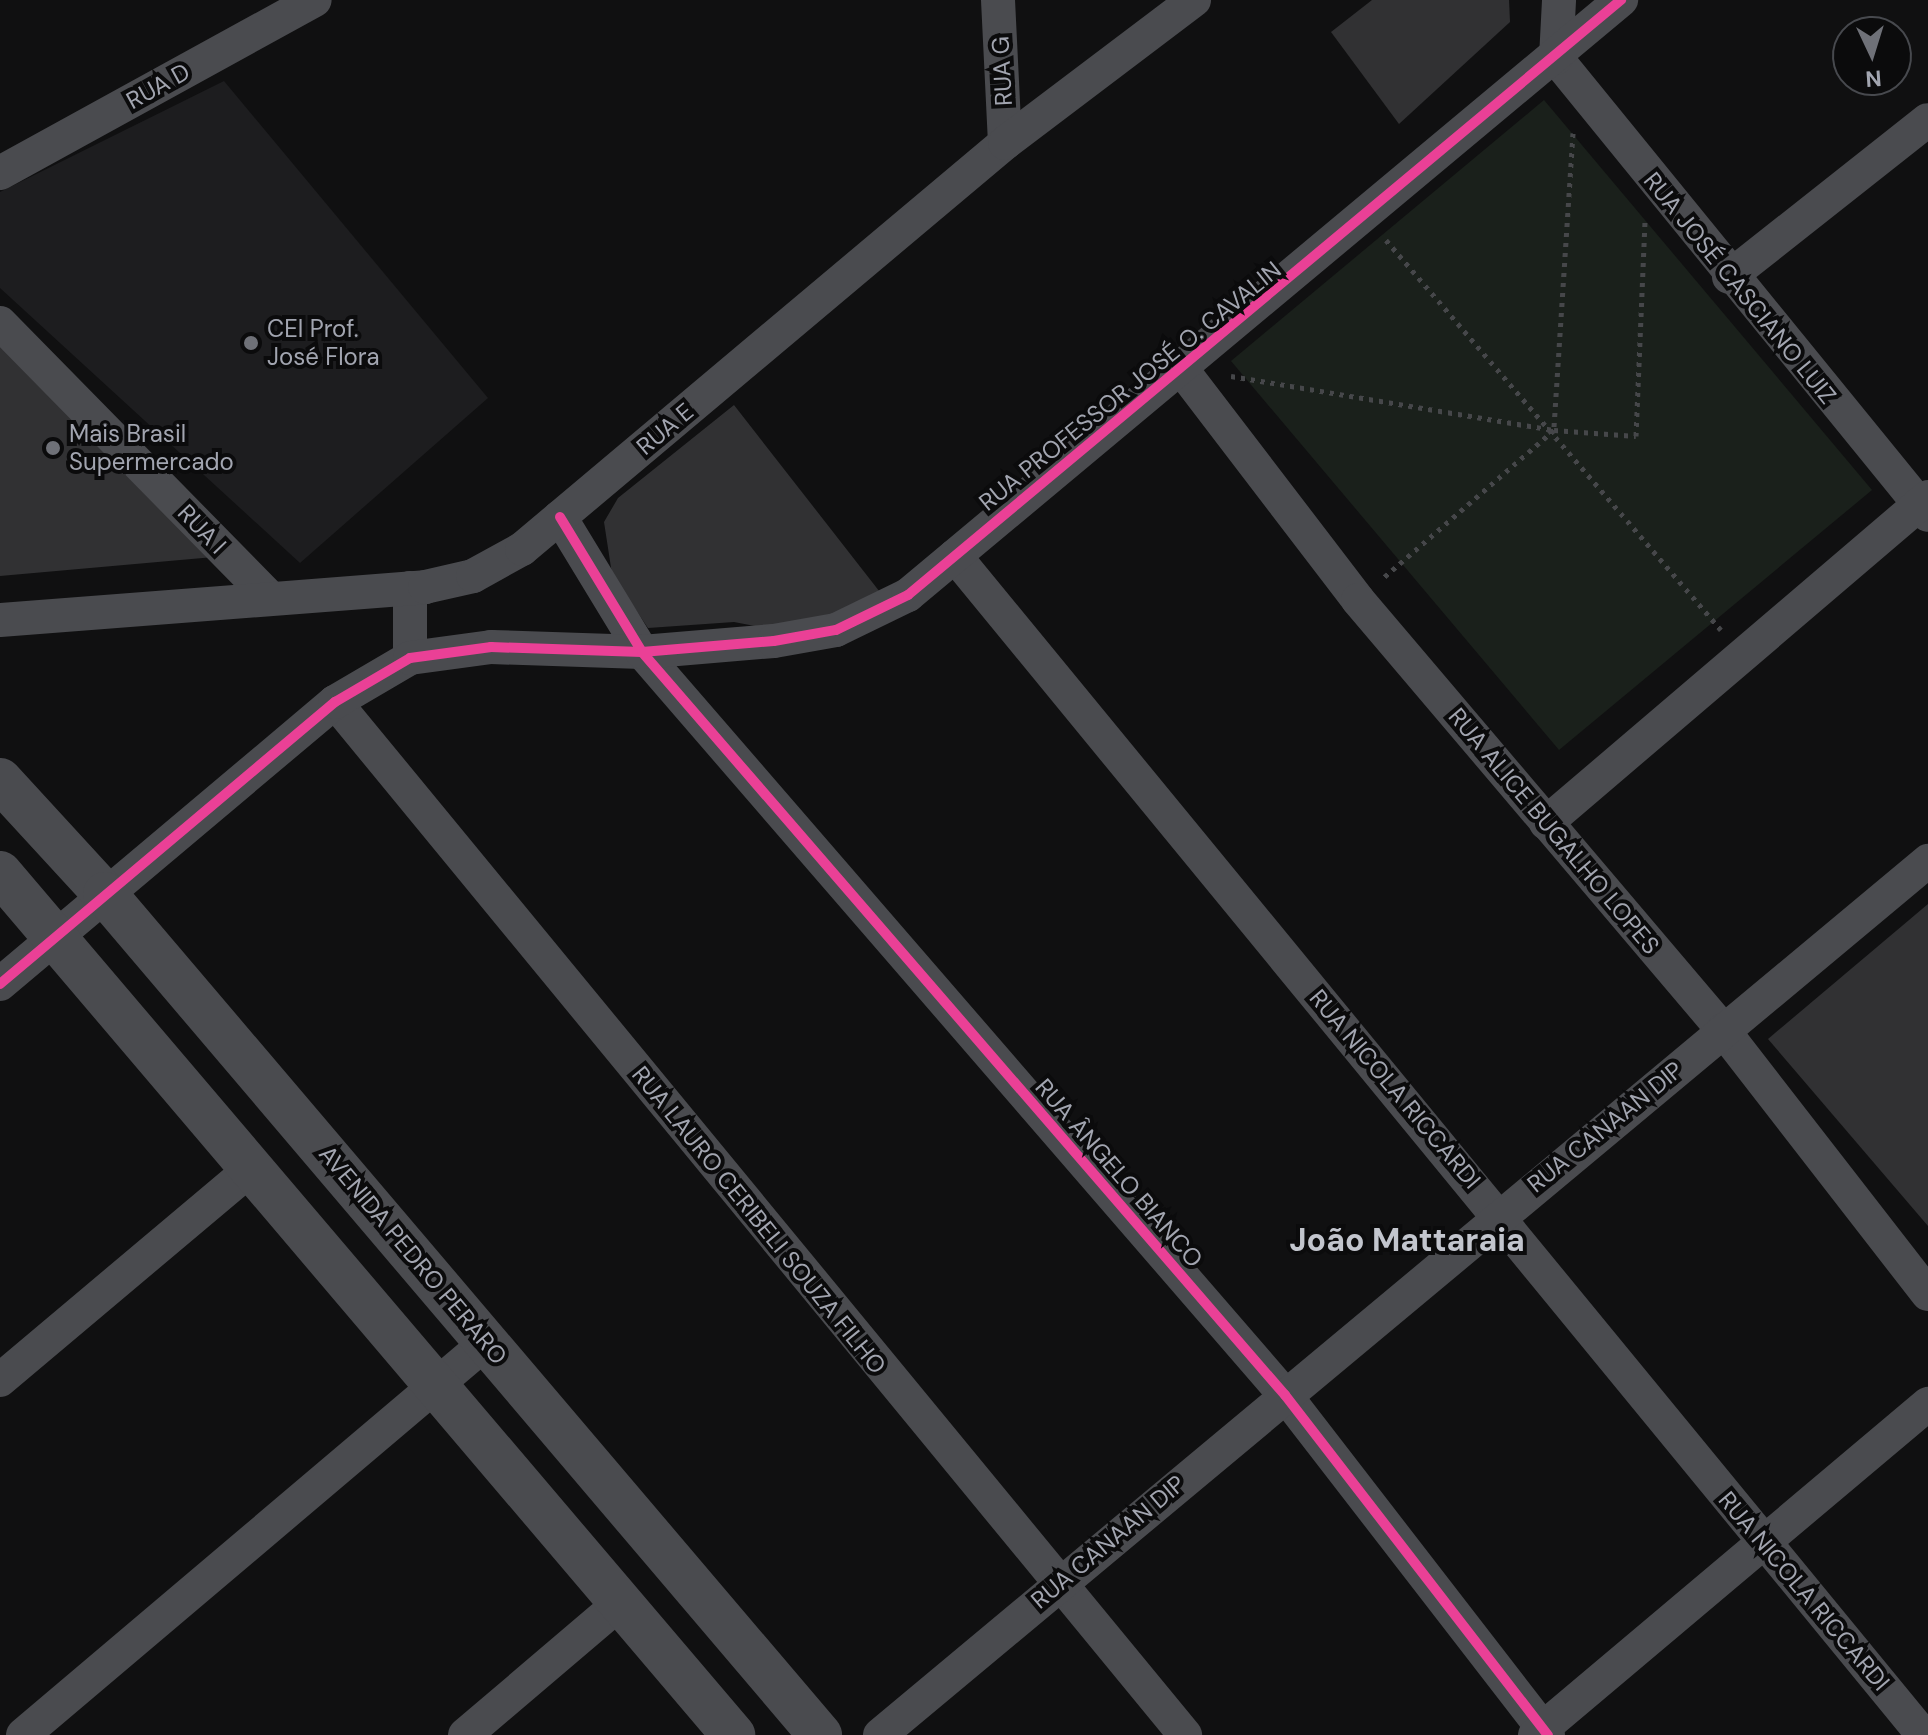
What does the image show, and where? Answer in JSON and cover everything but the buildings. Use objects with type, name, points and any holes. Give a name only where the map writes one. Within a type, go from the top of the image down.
[{"type":"street","name":"RUA D","points":[[0,173],[315,0]]},
{"type":"street","name":"RUA G","points":[[998,0],[1005,143]]},
{"type":"street","name":"RUA E","points":[[0,620],[410,588],[473,576],[522,549],[1005,143],[1194,0]]},
{"type":"street","points":[[1556,58],[1559,0]]},
{"type":"street","name":"RUA PROFESSOR JOSÉ O. CAVALIN","points":[[642,652],[836,630],[908,595],[1180,367],[1367,218],[1621,0]]},
{"type":"street","name":"RUA JOSÉ CASCIANO LUIZ","points":[[1556,58],[1576,88],[1729,277],[1925,505]]},
{"type":"street","points":[[1729,277],[1928,120]]},
{"type":"street","name":"RUA I","points":[[0,323],[270,598]]},
{"type":"street","name":"RUA ALICE BUGALHO LOPES","points":[[1180,367],[1358,600],[1723,1030],[1928,1294]]},
{"type":"street","points":[[1546,823],[1742,655],[1925,505]]},
{"type":"street","name":"RUA ÂNGELO BIANCO","points":[[560,517],[642,652],[1285,1395],[1542,1733]]},
{"type":"street","name":"RUA NICOLA RICCARDI","points":[[955,556],[1923,1735]]},
{"type":"street","points":[[410,588],[410,658]]},
{"type":"street","points":[[0,984],[335,702],[410,658],[491,647],[642,652]]},
{"type":"street","name":"RUA LAURO CERIBELI SOUZA FILHO","points":[[335,702],[1057,1584],[1185,1735]]},
{"type":"street","name":"AVENIDA PEDRO PERARO","points":[[0,780],[105,894],[820,1735]]},
{"type":"street","name":"RUA CANAAN DIP","points":[[880,1735],[1498,1214],[1928,861]]},
{"type":"street","points":[[0,873],[254,1166],[733,1735]]},
{"type":"street","points":[[0,1380],[254,1166]]},
{"type":"street","points":[[23,1735],[487,1342]]},
{"type":"street","points":[[1542,1733],[1928,1404]]},
{"type":"street","points":[[465,1735],[620,1603]]},
{"type":"path","points":[[1358,600],[1554,430],[1576,88]]},
{"type":"path","points":[[1180,367],[1554,430],[1636,436],[1646,175]]},
{"type":"path","points":[[1367,218],[1554,430],[1742,655]]},
{"type":"shaded area","name":"CEI Prof. José Flora","points":[[224,81],[488,398],[300,563],[0,288],[0,192]]},
{"type":"shaded area","points":[[1544,100],[1872,490],[1559,750],[1231,361]]},
{"type":"cycle path","points":[[0,984],[335,702],[410,658],[491,647],[642,652],[774,641],[836,630],[908,595],[1621,0]]},
{"type":"cycle path","points":[[560,517],[642,652],[1285,1395],[1548,1735]]},
{"type":"place","name":"CEI Prof. José Flora","points":[[251,343]]},
{"type":"place","name":"Mais Brasil Supermercado","points":[[53,448]]},
{"type":"district","name":"João Mattaraia","points":[[1407,1240]]}]
